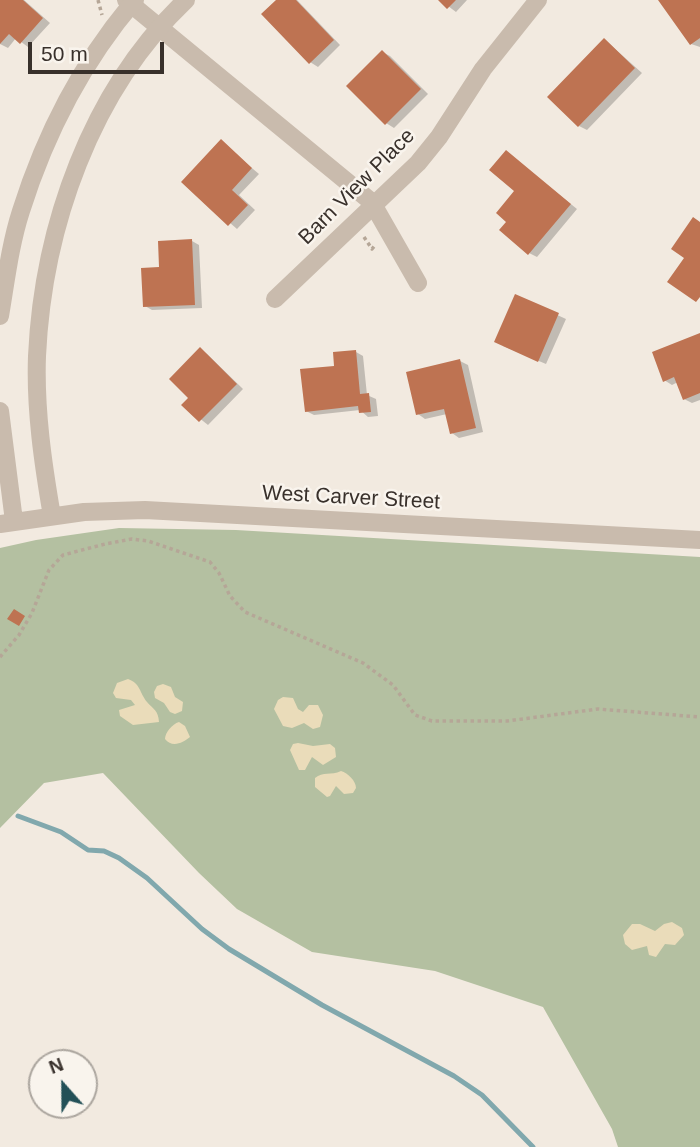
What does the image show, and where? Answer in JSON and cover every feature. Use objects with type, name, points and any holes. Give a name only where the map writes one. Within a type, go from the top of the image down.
[{"type":"street","points":[[52,516],[41,443],[37,358],[41,308],[64,205],[86,145],[119,80],[158,26],[186,0]]},
{"type":"street","name":"Barn View Place","points":[[275,299],[418,163],[439,137],[483,69],[538,0]]},
{"type":"street","points":[[0,316],[20,212],[59,113],[131,2],[374,206],[418,283]]},
{"type":"street","points":[[0,411],[7,523]]},
{"type":"street","name":"West Carver Street","points":[[7,523],[103,511],[145,510],[700,540]]},
{"type":"path","points":[[0,657],[19,635],[32,613],[49,570],[63,555],[105,544],[132,540],[148,541],[210,562],[219,573],[230,596],[245,612],[363,663],[393,685],[415,716],[432,721],[507,721],[598,709],[700,717]]},
{"type":"green space","points":[[119,528],[236,530],[700,557],[700,1147],[618,1147],[612,1129],[543,1007],[435,971],[312,952],[237,909],[103,773],[44,783],[0,828],[0,548]]},
{"type":"sand","points":[[128,679],[138,686],[157,713],[159,722],[133,725],[120,716],[119,710],[135,705],[131,700],[116,698],[113,693],[117,683]]},
{"type":"sand","points":[[163,684],[171,687],[175,697],[183,702],[182,711],[175,714],[170,712],[164,703],[155,698],[157,686]]},
{"type":"sand","points":[[283,697],[293,698],[298,709],[303,712],[309,705],[318,705],[323,715],[320,727],[313,729],[304,723],[292,728],[283,726],[274,709],[278,700]]},
{"type":"sand","points":[[179,722],[185,726],[190,737],[181,743],[168,742],[165,739],[166,734]]},
{"type":"sand","points":[[293,744],[313,746],[330,744],[335,748],[336,757],[323,765],[312,757],[305,770],[299,770],[290,750]]},
{"type":"sand","points":[[341,771],[349,775],[355,783],[353,793],[344,794],[336,786],[327,797],[315,787],[315,778],[318,776]]},
{"type":"sand","points":[[672,922],[682,928],[684,935],[675,945],[665,944],[656,957],[649,955],[647,946],[632,950],[625,944],[623,935],[632,924],[640,924],[655,931]]},
{"type":"building","points":[[0,0],[23,0],[43,18],[20,44],[9,34],[0,44]]},
{"type":"building","points":[[276,0],[296,0],[334,40],[309,64],[261,14]]},
{"type":"building","points":[[438,0],[456,0],[447,9]]},
{"type":"building","points":[[658,0],[700,0],[700,38],[690,45]]},
{"type":"building","points":[[604,38],[635,68],[578,127],[547,97]]},
{"type":"building","points":[[382,50],[421,89],[385,125],[346,86]]},
{"type":"building","points":[[221,139],[252,168],[232,190],[248,205],[228,226],[181,182]]},
{"type":"building","points":[[506,150],[571,204],[528,255],[499,230],[506,222],[496,213],[514,191],[489,170]]},
{"type":"building","points":[[693,217],[700,222],[700,297],[696,302],[667,282],[684,258],[671,249]]},
{"type":"building","points":[[192,239],[195,305],[143,307],[141,268],[159,267],[158,241]]},
{"type":"building","points":[[515,294],[559,313],[538,362],[494,342]]},
{"type":"building","points":[[700,333],[700,393],[683,400],[674,377],[663,382],[652,352]]},
{"type":"building","points":[[200,347],[237,384],[199,422],[181,405],[188,398],[169,379]]},
{"type":"building","points":[[356,350],[360,394],[369,393],[371,412],[359,413],[358,406],[305,412],[300,369],[334,366],[333,352]]},
{"type":"building","points":[[460,359],[476,428],[450,434],[444,409],[416,415],[406,372]]},
{"type":"building","points":[[14,609],[25,616],[19,626],[7,619]]},
{"type":"waterway","points":[[18,816],[61,832],[88,850],[104,851],[119,858],[147,878],[202,929],[229,949],[322,1005],[454,1076],[482,1095],[533,1147]]}]
